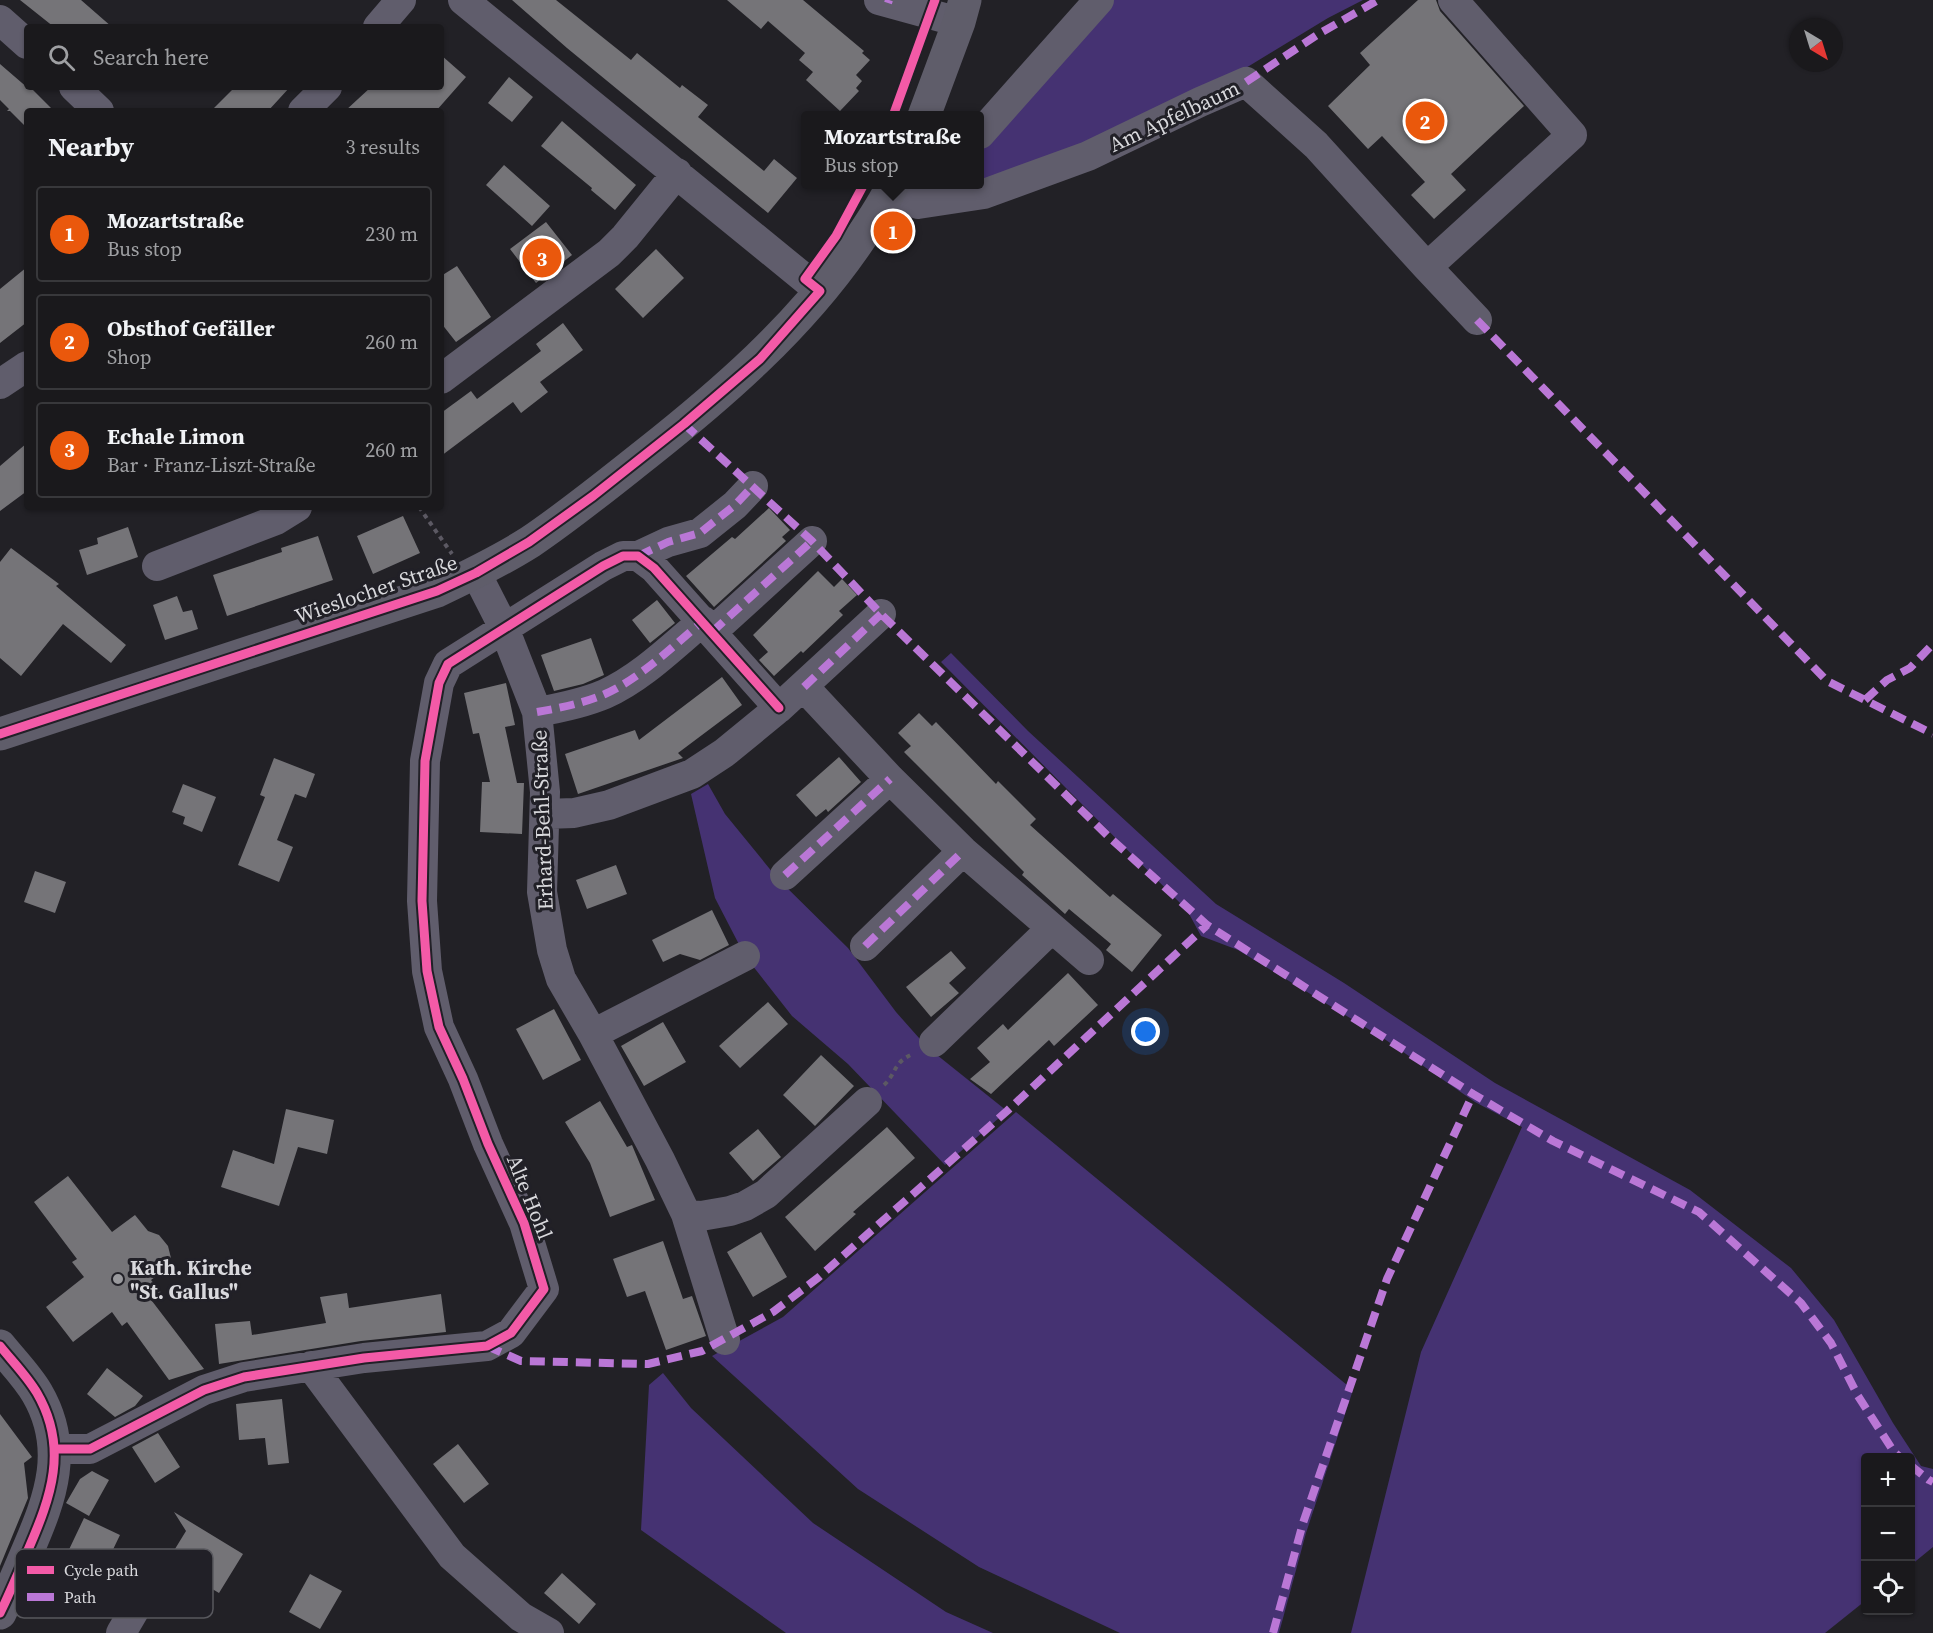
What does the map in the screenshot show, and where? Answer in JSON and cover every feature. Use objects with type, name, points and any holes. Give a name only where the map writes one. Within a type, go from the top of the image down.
[{"type":"main road","points":[[926,111],[962,11]]},
{"type":"main road","name":"Wieslocher Straße","points":[[0,734],[437,591],[529,542],[684,424],[759,358],[909,191]]},
{"type":"main road","points":[[0,1346],[36,1393],[48,1418],[55,1449],[53,1483],[44,1514],[28,1549]]},
{"type":"main road","points":[[0,1613],[15,1579]]},
{"type":"street","points":[[381,24],[401,0]]},
{"type":"street","points":[[463,0],[820,291]]},
{"type":"street","points":[[879,0],[962,11]]},
{"type":"street","points":[[984,129],[1099,0]]},
{"type":"street","points":[[1426,267],[1572,135],[1453,0]]},
{"type":"street","points":[[0,20],[24,41]]},
{"type":"street","name":"Am Apfelbaum","points":[[909,191],[984,194],[1088,156],[1246,82],[1316,145],[1477,320]]},
{"type":"street","points":[[77,90],[96,108]]},
{"type":"street","points":[[306,108],[324,90]]},
{"type":"street","points":[[444,377],[609,253],[625,237],[677,173]]},
{"type":"street","points":[[0,384],[24,368]]},
{"type":"street","points":[[504,628],[623,556],[638,556],[668,542],[700,533],[735,505],[753,486]]},
{"type":"street","points":[[157,566],[276,520],[292,510]]},
{"type":"street","points":[[537,712],[558,709],[605,693],[629,679],[707,627],[812,540]]},
{"type":"street","points":[[638,556],[662,576],[779,708]]},
{"type":"street","name":"Erhard-Behl-Straße","points":[[472,574],[504,628],[537,712],[543,758],[545,814],[542,892],[552,950],[561,979],[593,1034],[687,1214],[725,1340]]},
{"type":"street","points":[[545,814],[574,813],[609,805],[692,774],[724,753],[804,687],[881,614]]},
{"type":"street","name":"Alte Hohl","points":[[55,1449],[90,1449],[204,1390],[244,1377],[364,1358],[487,1346],[511,1333],[544,1289],[524,1222],[488,1144],[464,1079],[439,1027],[427,971],[422,901],[425,761],[439,683],[448,664],[504,628]]},
{"type":"street","points":[[804,687],[963,851],[1089,960]]},
{"type":"street","points":[[785,875],[891,779]]},
{"type":"street","points":[[865,946],[963,851]]},
{"type":"street","points":[[934,1042],[1051,929]]},
{"type":"street","points":[[593,1034],[745,956]]},
{"type":"street","points":[[687,1214],[701,1216],[730,1211],[745,1206],[766,1194],[867,1102]]},
{"type":"street","points":[[311,1366],[452,1556],[521,1617],[549,1633]]},
{"type":"street","points":[[121,1633],[130,1618]]},
{"type":"path","points":[[421,510],[472,574]]},
{"type":"path","points":[[867,1102],[888,1081],[896,1065],[934,1042]]},
{"type":"shaded area","points":[[1091,0],[1363,0],[1328,18],[1213,88],[1039,164],[984,182],[984,146],[1008,119]]},
{"type":"shaded area","points":[[951,653],[1028,731],[1216,904],[1344,983],[1495,1083],[1690,1190],[1791,1268],[1834,1320],[1913,1453],[1861,1453],[1861,1604],[1825,1633],[1351,1633],[1421,1352],[1522,1127],[1475,1102],[1383,1038],[1238,950],[1201,936],[1187,910],[941,662]]},
{"type":"shaded area","points":[[708,784],[725,814],[778,879],[848,948],[896,1012],[927,1047],[1007,1111],[945,1165],[848,1064],[792,1016],[745,956],[715,898],[691,794]]},
{"type":"shaded area","points":[[1016,1112],[1353,1390],[1306,1533],[1279,1633],[1120,1633],[979,1567],[858,1489],[712,1356],[783,1317]]},
{"type":"shaded area","points":[[663,1373],[691,1408],[813,1523],[946,1612],[993,1633],[786,1633],[641,1530],[649,1385]]},
{"type":"shaded area","points":[[1915,1457],[1921,1466],[1933,1469],[1933,1547],[1915,1562]]},
{"type":"building","points":[[20,0],[81,0],[109,24],[50,24]]},
{"type":"building","points":[[512,0],[556,0],[631,60],[637,53],[680,88],[682,85],[708,105],[698,117],[764,171],[774,159],[797,178],[768,213]]},
{"type":"building","points":[[727,0],[803,0],[864,51],[862,53],[870,60],[856,75],[862,81],[856,88],[859,91],[840,111],[806,80],[813,72],[799,60],[805,53],[768,21],[761,29]]},
{"type":"building","points":[[1418,0],[1436,0],[1440,11],[1524,106],[1451,174],[1466,190],[1434,219],[1411,195],[1425,182],[1382,136],[1368,149],[1328,106],[1370,65],[1360,53]]},
{"type":"building","points":[[444,58],[466,77],[439,108],[348,108],[368,90],[444,90]]},
{"type":"building","points":[[0,64],[24,85],[24,90],[33,90],[51,108],[24,108],[24,125],[10,111],[7,111],[9,109],[0,100]]},
{"type":"building","points":[[509,77],[533,97],[512,122],[488,103]]},
{"type":"building","points":[[232,90],[287,90],[271,108],[214,108]]},
{"type":"building","points":[[562,121],[636,185],[615,210],[541,146]]},
{"type":"building","points":[[504,165],[550,206],[532,226],[486,185]]},
{"type":"building","points":[[546,222],[572,255],[536,283],[510,249]]},
{"type":"building","points":[[656,249],[684,278],[643,318],[615,289]]},
{"type":"building","points":[[457,266],[491,317],[456,342],[444,327],[444,274]]},
{"type":"building","points":[[24,269],[24,324],[0,343],[0,289]]},
{"type":"building","points":[[563,323],[583,350],[540,382],[548,392],[521,413],[513,402],[444,454],[444,411],[471,391],[477,399],[541,351],[536,344]]},
{"type":"building","points":[[24,446],[24,493],[0,511],[0,466]]},
{"type":"building","points":[[769,508],[790,530],[782,537],[786,541],[714,607],[686,576],[732,537],[735,539]]},
{"type":"building","points":[[403,516],[420,553],[373,574],[357,536]]},
{"type":"building","points":[[128,527],[138,557],[87,575],[79,550],[98,544],[97,538]]},
{"type":"building","points":[[318,536],[333,580],[227,616],[213,575],[282,552],[281,548]]},
{"type":"building","points":[[11,548],[59,584],[56,586],[126,645],[111,663],[63,624],[21,676],[0,658],[0,562]]},
{"type":"building","points":[[818,571],[834,587],[842,579],[857,595],[839,611],[843,615],[803,653],[801,651],[774,676],[759,660],[768,652],[753,635]]},
{"type":"building","points":[[177,596],[183,612],[192,610],[198,629],[165,640],[153,605]]},
{"type":"building","points":[[657,600],[675,623],[650,643],[632,620]]},
{"type":"building","points":[[591,638],[604,675],[583,684],[554,691],[541,655]]},
{"type":"building","points":[[722,677],[742,705],[678,753],[683,758],[578,794],[565,754],[635,730],[639,740]]},
{"type":"building","points":[[506,683],[515,725],[505,727],[517,783],[524,783],[522,834],[480,832],[482,782],[490,782],[479,733],[473,734],[464,693]]},
{"type":"building","points":[[919,713],[932,726],[936,722],[996,784],[998,781],[1036,819],[1030,825],[1110,897],[1113,894],[1162,935],[1132,972],[1106,950],[1111,944],[1069,909],[1065,914],[1022,875],[1024,872],[904,752],[911,746],[898,733]]},
{"type":"building","points":[[839,757],[861,782],[828,812],[826,809],[816,817],[796,795]]},
{"type":"building","points":[[274,758],[315,774],[306,798],[295,794],[277,840],[293,847],[279,882],[238,865],[265,797],[260,795]]},
{"type":"building","points":[[183,784],[216,797],[202,832],[183,824],[185,817],[172,812]]},
{"type":"building","points":[[616,865],[627,894],[587,909],[576,880]]},
{"type":"building","points":[[35,871],[66,882],[55,913],[24,902]]},
{"type":"building","points":[[712,910],[729,945],[700,960],[680,954],[663,962],[652,940]]},
{"type":"building","points":[[951,951],[966,968],[949,983],[959,993],[931,1017],[906,987]]},
{"type":"building","points":[[1068,973],[1098,1005],[1054,1046],[1049,1040],[991,1094],[970,1079],[990,1062],[977,1048],[1003,1024],[1008,1030]]},
{"type":"building","points":[[768,1002],[788,1024],[740,1068],[719,1046]]},
{"type":"building","points":[[554,1009],[581,1060],[543,1080],[516,1029]]},
{"type":"building","points":[[663,1022],[686,1062],[644,1086],[621,1046]]},
{"type":"building","points":[[821,1055],[854,1086],[815,1126],[783,1095]]},
{"type":"building","points":[[600,1101],[627,1147],[632,1145],[655,1200],[610,1217],[590,1163],[565,1122]]},
{"type":"building","points":[[286,1109],[334,1120],[327,1154],[298,1147],[279,1206],[221,1187],[233,1150],[274,1164]]},
{"type":"building","points":[[887,1127],[915,1158],[853,1212],[856,1214],[815,1251],[785,1217]]},
{"type":"building","points":[[758,1129],[781,1157],[753,1181],[729,1153]]},
{"type":"building","points":[[68,1176],[112,1232],[135,1215],[148,1231],[159,1235],[168,1246],[171,1258],[152,1273],[155,1277],[151,1280],[162,1294],[152,1301],[204,1369],[169,1380],[127,1322],[122,1326],[112,1312],[73,1342],[46,1307],[84,1277],[72,1262],[77,1259],[34,1202]]},
{"type":"building","points":[[761,1232],[787,1277],[753,1297],[727,1252]]},
{"type":"building","points":[[663,1241],[683,1299],[692,1296],[706,1336],[666,1350],[645,1291],[627,1297],[613,1259]]},
{"type":"building","points":[[347,1293],[349,1308],[441,1294],[446,1332],[361,1341],[219,1364],[215,1324],[250,1321],[252,1335],[326,1323],[320,1297]]},
{"type":"building","points":[[107,1368],[143,1396],[135,1406],[115,1417],[87,1394]]},
{"type":"building","points":[[282,1399],[289,1463],[268,1465],[265,1438],[239,1440],[236,1404]]},
{"type":"building","points":[[0,1414],[32,1457],[24,1463],[28,1498],[0,1566]]},
{"type":"building","points":[[158,1433],[180,1467],[155,1483],[132,1447]]},
{"type":"building","points":[[458,1444],[489,1484],[464,1503],[433,1464]]},
{"type":"building","points":[[92,1471],[109,1480],[89,1516],[66,1503],[80,1479]]},
{"type":"building","points":[[174,1512],[243,1554],[219,1593],[213,1589],[213,1549],[175,1549],[186,1531]]},
{"type":"building","points":[[84,1518],[120,1535],[113,1549],[69,1549]]},
{"type":"building","points":[[562,1573],[596,1604],[579,1624],[544,1593]]},
{"type":"building","points":[[310,1574],[342,1591],[320,1629],[289,1612]]},
{"type":"marked path","points":[[1246,82],[1317,35],[1378,0]]},
{"type":"marked path","points":[[1477,320],[1827,681],[1933,734]]},
{"type":"marked path","points":[[684,424],[812,541],[881,614],[1110,838],[1207,925],[1473,1094],[1553,1141],[1699,1212],[1801,1303],[1831,1343],[1858,1396],[1895,1453]]},
{"type":"marked path","points":[[638,556],[668,542],[700,533],[735,505],[753,486]]},
{"type":"marked path","points":[[712,632],[812,541]]},
{"type":"marked path","points":[[804,687],[881,614]]},
{"type":"marked path","points":[[537,712],[589,700],[618,687],[656,661],[703,621]]},
{"type":"marked path","points":[[1865,700],[1887,680],[1910,668],[1933,644]]},
{"type":"marked path","points":[[785,875],[890,779]]},
{"type":"marked path","points":[[865,946],[963,851]]},
{"type":"marked path","points":[[487,1346],[521,1361],[648,1364],[702,1351],[773,1312],[819,1277],[1007,1111],[1207,925]]},
{"type":"marked path","points":[[1273,1633],[1303,1523],[1387,1279],[1473,1094]]},
{"type":"marked path","points":[[1915,1469],[1933,1482]]},
{"type":"cycle path","points":[[895,111],[935,0]]},
{"type":"cycle path","points":[[0,734],[437,591],[476,573],[529,542],[593,496],[684,424],[760,359],[820,291],[805,279],[836,236],[861,189]]},
{"type":"cycle path","points":[[55,1449],[90,1449],[204,1390],[244,1377],[364,1358],[487,1346],[511,1333],[544,1289],[524,1223],[439,1027],[427,971],[422,901],[425,761],[439,683],[448,664],[603,566],[623,556],[638,556],[654,568],[779,708]]},
{"type":"cycle path","points":[[0,1346],[37,1393],[47,1413],[52,1433],[54,1453],[49,1492],[44,1511],[28,1549]]},
{"type":"cycle path","points":[[0,1613],[15,1580]]},
{"type":"place","name":"Obsthof Gefäller","points":[[1425,121]]},
{"type":"place","name":"Mozartstraße","points":[[893,231]]},
{"type":"place","name":"Echale Limon","points":[[542,258]]},
{"type":"place","name":"Kath. Kirche \"St. Gallus\"","points":[[118,1279]]}]
